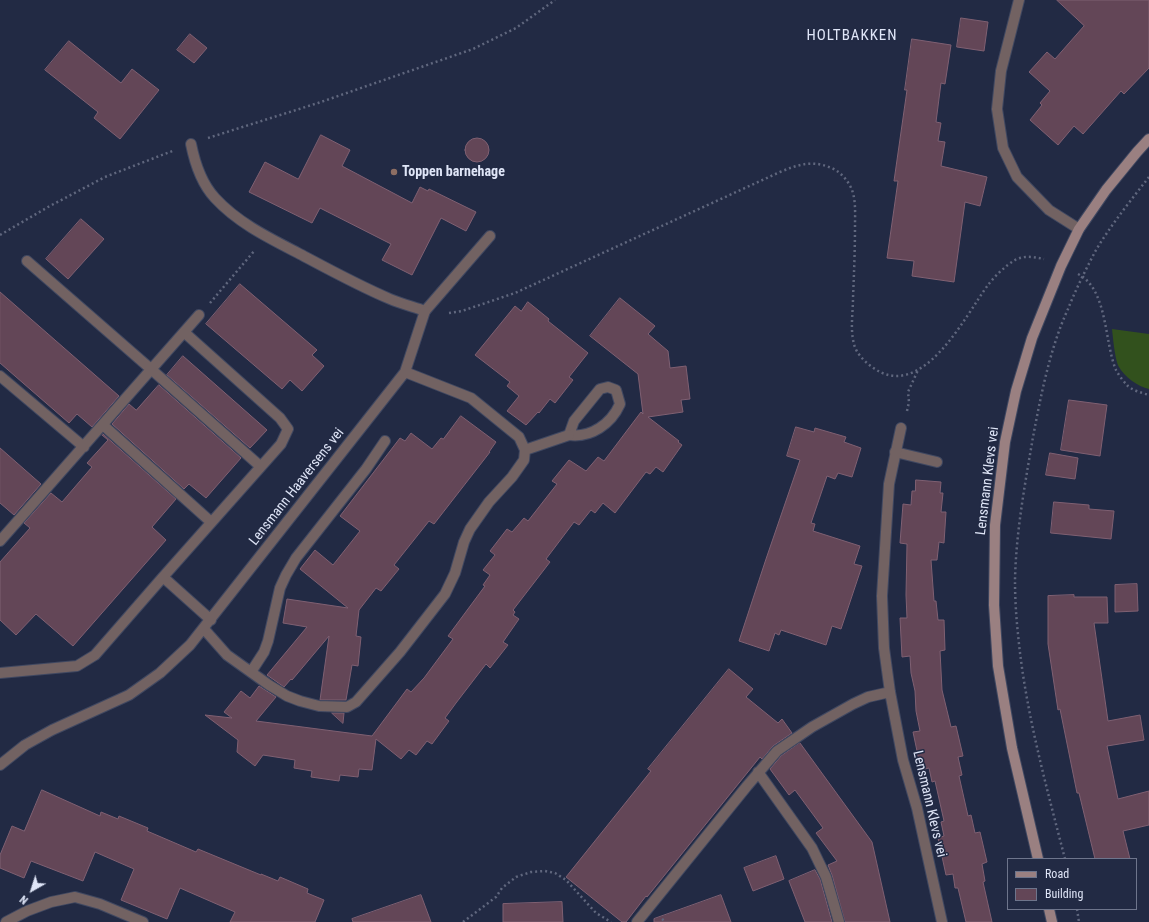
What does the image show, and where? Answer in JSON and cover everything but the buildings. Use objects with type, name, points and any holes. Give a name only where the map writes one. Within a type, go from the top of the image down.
[{"type":"street","points":[[1019,0],[1000,79],[997,109],[1003,148],[1017,177],[1049,210],[1079,229]]},
{"type":"street","name":"Lensmann Klevs vei","points":[[1038,858],[1012,748],[998,666],[994,605],[995,525],[1005,442],[1016,391],[1032,338],[1061,266],[1079,229],[1106,190],[1149,139]]},
{"type":"street","points":[[191,144],[200,178],[215,198],[235,217],[266,236],[330,270],[391,299],[425,311],[490,236]]},
{"type":"street","points":[[27,261],[260,466]]},
{"type":"street","name":"Lensmann Haaversens vei","points":[[0,765],[25,745],[52,730],[129,695],[160,673],[190,645],[405,372],[425,311]]},
{"type":"street","points":[[1,537],[84,447],[185,333],[199,315]]},
{"type":"street","points":[[0,673],[77,666],[95,655],[162,577],[281,444],[288,429],[280,418],[185,333]]},
{"type":"street","points":[[204,629],[228,655],[268,685],[300,701],[319,706],[347,707],[356,702],[400,652],[445,594],[453,578],[464,542],[470,529],[489,502],[515,474],[524,460],[525,450],[519,437],[471,398],[405,372]]},
{"type":"street","points":[[0,376],[84,447]]},
{"type":"street","points":[[525,450],[569,434],[578,436],[594,431],[604,425],[616,414],[620,404],[616,390],[608,387],[600,389],[574,421],[569,434]]},
{"type":"street","points":[[103,425],[211,522]]},
{"type":"street","name":"Lensmann Klevs vei","points":[[901,428],[889,484],[882,596],[884,648],[890,692],[903,760],[917,808],[942,922]]},
{"type":"street","points":[[251,672],[264,652],[268,641],[280,588],[286,575],[296,558],[366,470],[385,441]]},
{"type":"street","points":[[895,452],[937,462]]},
{"type":"street","points":[[162,577],[211,620]]},
{"type":"street","points":[[637,922],[758,772],[778,751],[812,727],[853,704],[868,697],[890,692]]},
{"type":"street","points":[[758,772],[812,848],[826,877],[839,922]]},
{"type":"street","points":[[6,922],[51,902],[76,897],[100,904],[143,922]]},
{"type":"street","points":[[1049,910],[1052,922]]},
{"type":"path","points":[[0,235],[48,207],[105,177],[191,144],[318,103],[473,49],[516,28],[554,0]]},
{"type":"path","points":[[425,311],[444,314],[462,311],[508,295],[786,169],[805,164],[819,163],[834,168],[844,177],[852,189],[855,204],[855,254],[852,331],[854,345],[860,357],[872,368],[887,375],[904,375],[927,365],[952,336],[989,283],[1003,269],[1015,260],[1026,256],[1044,259],[1061,266],[1083,277],[1094,288],[1100,304],[1116,370],[1128,386],[1149,395]]},
{"type":"path","points":[[1065,858],[1030,719],[1024,681],[1018,634],[1015,580],[1020,526],[1038,410],[1051,356],[1067,310],[1096,250],[1130,201],[1149,177]]},
{"type":"path","points":[[199,315],[266,236]]},
{"type":"path","points":[[901,428],[905,423],[907,414],[909,402],[908,392],[918,370]]},
{"type":"path","points":[[463,922],[496,897],[502,888],[516,877],[531,872],[545,871],[555,873],[566,880],[596,913],[611,922]]},
{"type":"path","points":[[1077,910],[1079,922]]},
{"type":"green space","points":[[1112,329],[1149,334],[1149,389],[1132,381],[1119,367],[1115,354]]},
{"type":"place","name":"Toppen barnehage","points":[[394,172]]},
{"type":"district","name":"HOLTBAKKEN","points":[[852,36]]}]
